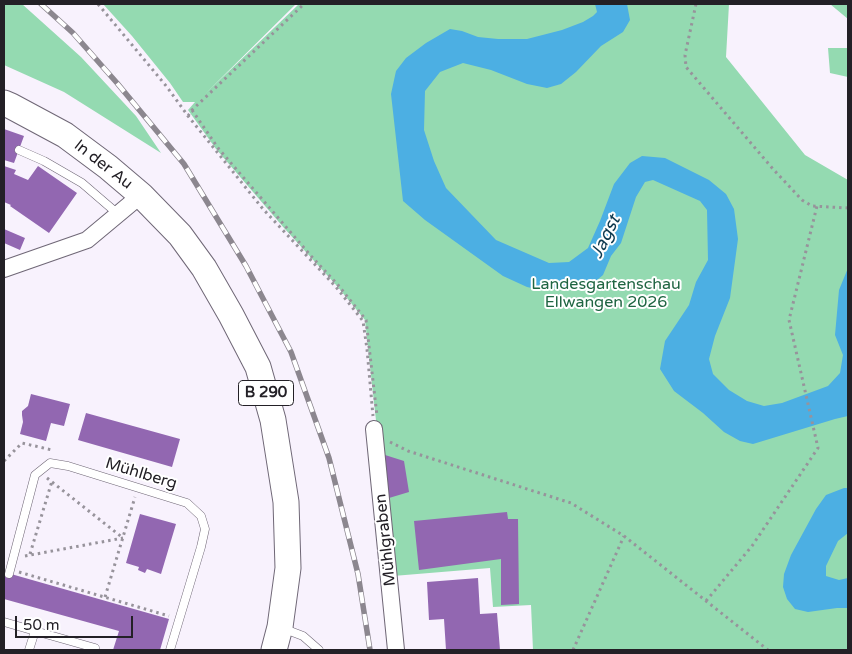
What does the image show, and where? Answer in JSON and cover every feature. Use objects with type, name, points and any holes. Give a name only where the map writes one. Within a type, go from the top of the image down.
[{"type":"main road","name":"In der Au","points":[[4,103],[65,135],[108,167],[141,195]]},
{"type":"main road","name":"B 290","points":[[141,195],[180,235],[204,268],[258,367],[273,420],[286,502],[288,568],[277,639]]},
{"type":"street","name":"In der Au","points":[[4,269],[87,240],[141,195]]},
{"type":"street","name":"Mühlgraben","points":[[377,431],[396,650]]},
{"type":"lane","points":[[19,150],[44,161],[82,183],[118,214]]},
{"type":"lane","points":[[10,572],[36,475],[50,463]]},
{"type":"lane","name":"Mühlberg","points":[[50,463],[68,466],[187,502],[201,516],[204,530],[201,547],[170,650]]},
{"type":"lane","points":[[4,622],[95,648],[94,650]]},
{"type":"lane","points":[[29,650],[35,630]]},
{"type":"lane","points":[[277,639],[294,632],[303,636],[319,650]]},
{"type":"path","points":[[98,4],[167,87],[263,209],[336,287],[363,321],[377,431],[390,442],[408,451],[571,503],[624,536],[768,650]]},
{"type":"path","points":[[188,116],[192,110],[304,4]]},
{"type":"path","points":[[696,4],[686,55],[686,67],[802,200],[812,206],[848,208]]},
{"type":"path","points":[[192,110],[218,148],[338,285],[366,320],[377,431]]},
{"type":"path","points":[[706,601],[752,546],[818,448],[789,320],[818,206]]},
{"type":"path","points":[[4,461],[22,443],[52,450],[50,463]]},
{"type":"path","points":[[39,472],[123,538]]},
{"type":"path","points":[[30,554],[52,482]]},
{"type":"path","points":[[105,597],[138,487]]},
{"type":"path","points":[[573,650],[624,536]]},
{"type":"path","points":[[13,559],[30,554],[123,538]]},
{"type":"path","points":[[10,572],[179,618]]},
{"type":"green space","points":[[4,4],[22,4],[81,57],[136,116],[161,153],[64,92],[4,65]]},
{"type":"green space","name":"Landesgartenschau Ellwangen 2026","points":[[103,4],[296,4],[205,94],[299,4],[729,4],[726,57],[805,155],[848,180],[848,650],[533,650],[531,605],[493,607],[490,568],[393,576],[365,320],[216,149],[188,110],[195,102],[183,102],[132,36]]},
{"type":"green space","points":[[830,4],[848,4],[848,19]]},
{"type":"green space","points":[[828,48],[848,48],[848,77],[830,73]]},
{"type":"water","name":"Jagst","points":[[595,4],[627,4],[630,20],[623,32],[601,46],[576,72],[561,84],[547,88],[527,84],[491,70],[463,63],[440,72],[425,91],[424,130],[434,161],[446,188],[496,240],[549,263],[569,262],[588,248],[614,184],[630,163],[642,156],[665,158],[709,180],[726,194],[734,209],[738,239],[730,298],[715,336],[709,359],[713,374],[729,390],[747,401],[764,406],[782,403],[828,386],[840,373],[843,355],[835,335],[839,290],[848,268],[848,416],[753,444],[740,441],[724,432],[674,391],[660,369],[665,341],[689,305],[696,282],[708,260],[707,210],[700,201],[653,180],[645,182],[636,197],[621,243],[611,256],[603,275],[590,286],[541,290],[527,287],[503,276],[425,220],[403,201],[391,94],[396,71],[406,58],[426,43],[450,29],[478,37],[498,39],[527,39],[562,30],[593,16],[597,12]]},
{"type":"water","points":[[848,488],[848,533],[838,541],[826,566],[826,576],[839,580],[848,578],[848,608],[808,612],[795,609],[787,599],[783,587],[784,574],[791,555],[816,509],[826,495]]},
{"type":"building","points":[[4,129],[24,136],[14,163],[4,160]]},
{"type":"building","points":[[4,166],[16,170],[14,174],[28,180],[38,166],[77,193],[49,233],[11,205],[4,202]]},
{"type":"building","points":[[4,229],[25,238],[20,250],[4,243]]},
{"type":"building","points":[[31,394],[70,404],[64,426],[51,423],[46,441],[20,434],[23,422],[22,411],[28,406]]},
{"type":"building","points":[[86,413],[180,439],[172,467],[78,440]]},
{"type":"building","points":[[385,455],[404,461],[409,492],[389,498]]},
{"type":"building","points":[[507,512],[508,519],[518,519],[519,604],[501,605],[501,559],[419,570],[414,521]]},
{"type":"building","points":[[140,514],[176,524],[161,574],[147,569],[145,573],[138,570],[139,567],[126,563]]},
{"type":"building","points":[[4,572],[169,619],[160,650],[113,650],[119,631],[4,599]]},
{"type":"building","points":[[478,578],[480,614],[497,613],[500,650],[446,650],[444,619],[429,620],[427,582]]},
{"type":"railway","points":[[41,4],[73,33],[184,164],[246,266],[291,352],[329,458],[358,574],[370,650]]}]
